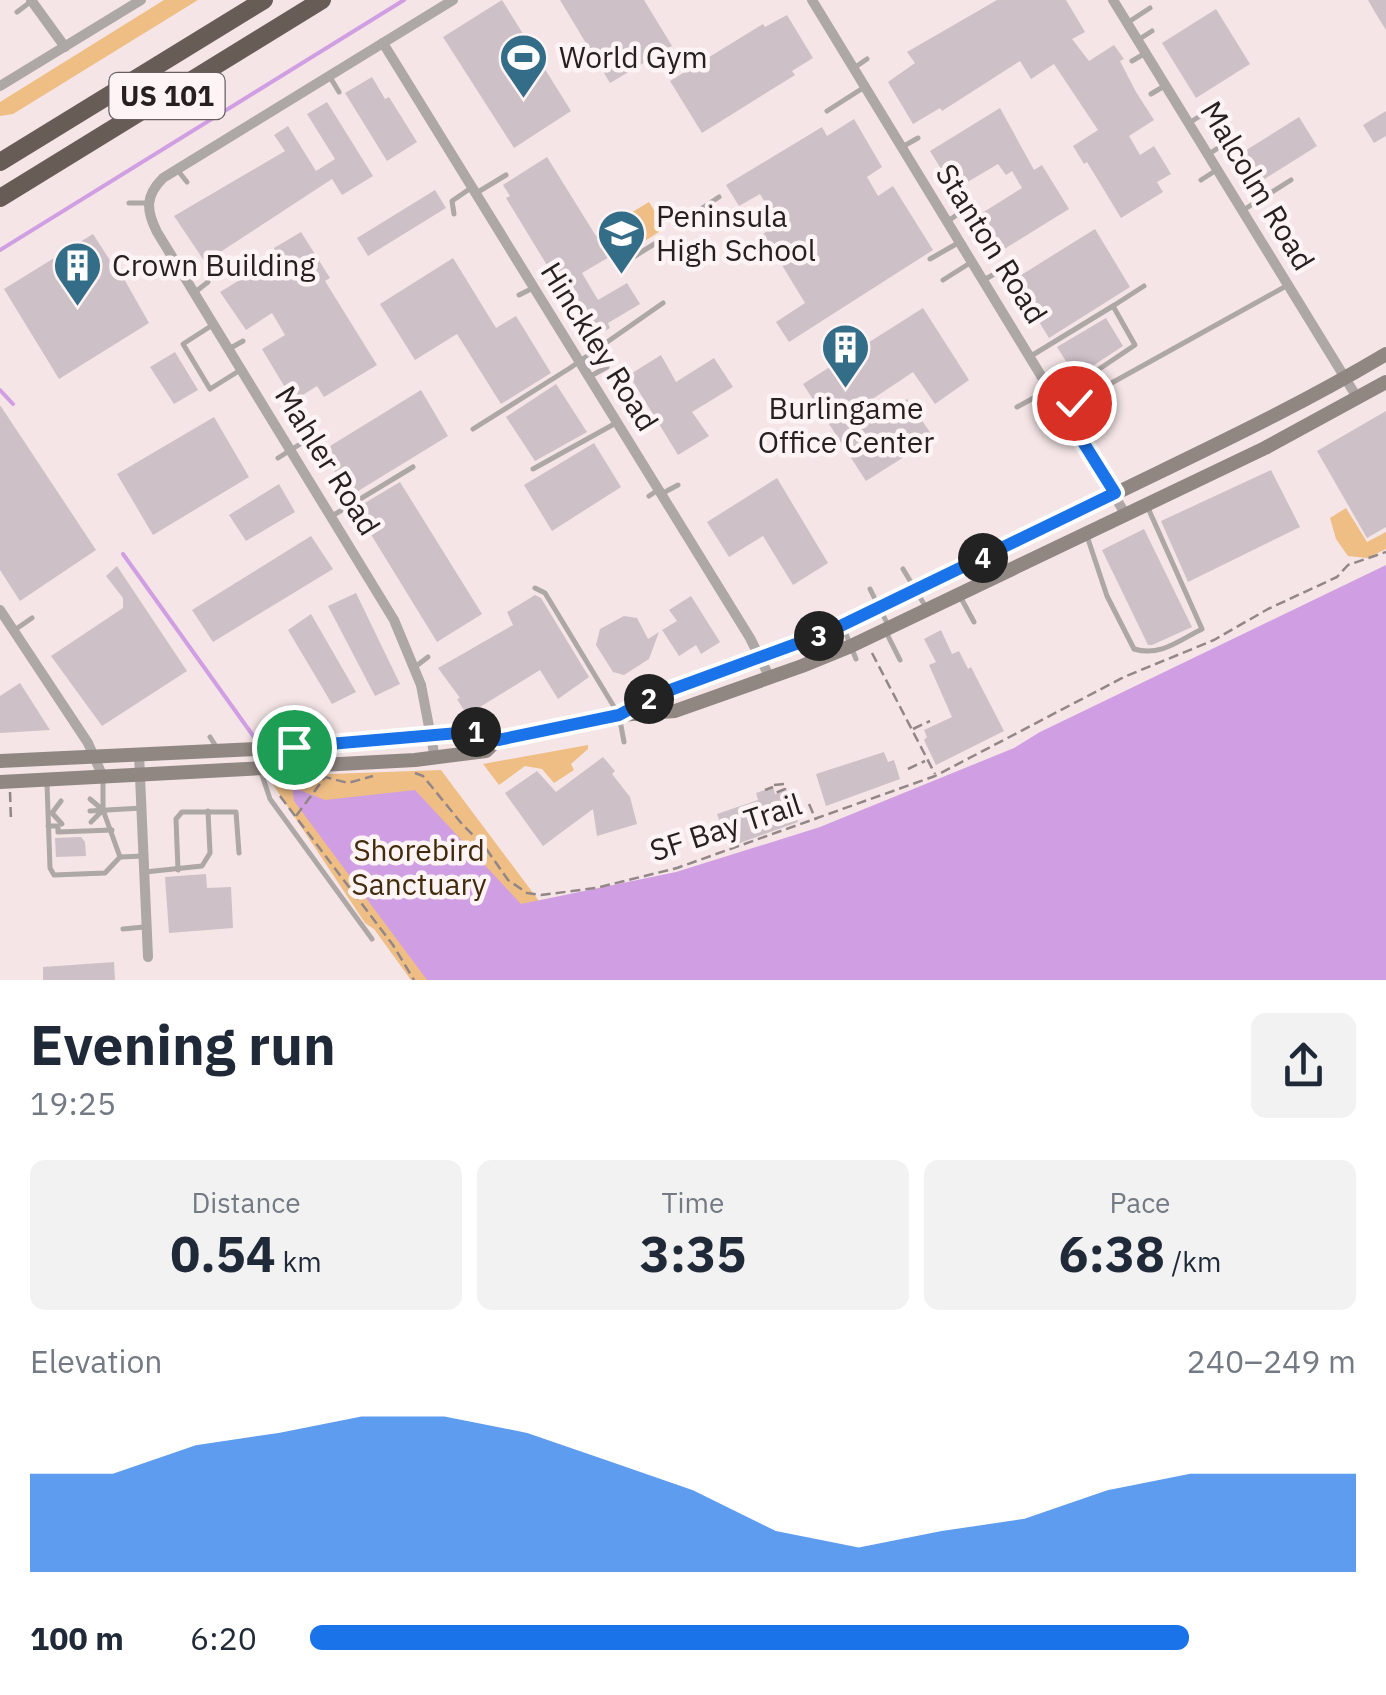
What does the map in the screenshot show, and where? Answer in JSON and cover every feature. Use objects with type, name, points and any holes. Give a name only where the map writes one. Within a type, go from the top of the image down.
[{"type":"highway","name":"US 101","points":[[0,162],[264,0]]},
{"type":"highway","name":"US 101","points":[[4,196],[322,0]]},
{"type":"main road","points":[[619,715],[683,680],[761,660],[842,626],[1208,450],[1386,354]]},
{"type":"main road","points":[[5,786],[47,780],[462,759],[486,751],[498,740],[619,715],[666,717],[858,648],[887,629],[1264,448],[1386,382]]},
{"type":"main road","points":[[0,761],[294,747],[482,731],[498,740]]},
{"type":"street","points":[[32,0],[65,47]]},
{"type":"street","points":[[0,86],[141,0]]},
{"type":"street","points":[[148,203],[152,189],[177,169],[257,126],[382,43],[419,27],[453,0]]},
{"type":"street","name":"Stanton Road","points":[[812,0],[1126,515]]},
{"type":"street","name":"Malcolm Road","points":[[1113,0],[1116,15],[1128,23],[1167,84],[1358,399]]},
{"type":"street","name":"Hinckley Road","points":[[382,43],[446,156],[474,191],[656,493],[679,522],[690,552],[770,678]]},
{"type":"street","name":"Mahler Road","points":[[148,203],[149,217],[194,293],[201,313],[214,324],[242,370],[244,384],[291,450],[296,468],[394,620],[415,667],[422,713],[435,758]]},
{"type":"street","points":[[0,610],[96,756],[102,777]]},
{"type":"street","points":[[139,754],[148,957]]},
{"type":"lane","points":[[17,12],[32,0]]},
{"type":"lane","points":[[1128,23],[1150,8]]},
{"type":"lane","points":[[829,27],[840,21]]},
{"type":"lane","points":[[1138,40],[1152,31]]},
{"type":"lane","points":[[1132,61],[1147,53]]},
{"type":"lane","points":[[854,68],[866,59]]},
{"type":"lane","points":[[329,76],[338,92]]},
{"type":"lane","points":[[1151,94],[1167,84]]},
{"type":"lane","points":[[827,111],[866,86]]},
{"type":"lane","points":[[1189,124],[1208,111]]},
{"type":"lane","points":[[1208,155],[1236,136]]},
{"type":"lane","points":[[902,147],[918,138]]},
{"type":"lane","points":[[177,169],[186,182]]},
{"type":"lane","points":[[1201,180],[1217,170]]},
{"type":"lane","points":[[454,214],[452,201],[506,175]]},
{"type":"lane","points":[[1242,210],[1291,180]]},
{"type":"lane","points":[[684,220],[719,197]]},
{"type":"lane","points":[[129,203],[148,203]]},
{"type":"lane","points":[[948,220],[961,212]]},
{"type":"lane","points":[[930,259],[960,241]]},
{"type":"lane","points":[[635,256],[656,243]]},
{"type":"lane","points":[[942,280],[972,261]]},
{"type":"lane","points":[[984,280],[1008,266]]},
{"type":"lane","points":[[194,293],[208,282]]},
{"type":"lane","points":[[1063,410],[1288,285]]},
{"type":"lane","points":[[1031,356],[1144,286]]},
{"type":"lane","points":[[519,295],[534,288]]},
{"type":"lane","points":[[473,429],[663,303]]},
{"type":"lane","points":[[1017,407],[1054,393],[1135,346],[1113,306]]},
{"type":"lane","points":[[214,324],[182,344],[210,389],[242,370]]},
{"type":"lane","points":[[229,350],[243,341]]},
{"type":"lane","points":[[589,378],[606,367]]},
{"type":"lane","points":[[534,469],[616,422]]},
{"type":"lane","points":[[278,458],[305,441]]},
{"type":"lane","points":[[325,511],[412,467]]},
{"type":"lane","points":[[656,493],[678,485]]},
{"type":"lane","points":[[1086,534],[1123,632],[1134,649],[1150,654],[1159,652],[1202,630],[1147,505]]},
{"type":"lane","points":[[903,569],[927,610]]},
{"type":"lane","points":[[535,588],[545,593],[619,715],[624,742]]},
{"type":"lane","points":[[870,589],[900,660]]},
{"type":"lane","points":[[959,594],[974,622]]},
{"type":"lane","points":[[14,630],[32,618]]},
{"type":"lane","points":[[842,626],[858,648]]},
{"type":"lane","points":[[415,667],[428,658]]},
{"type":"lane","points":[[292,725],[298,768]]},
{"type":"lane","points":[[210,737],[219,750]]},
{"type":"lane","points":[[254,748],[270,800],[372,939]]},
{"type":"lane","points":[[102,777],[103,810],[120,857]]},
{"type":"lane","points":[[47,780],[50,868],[58,876],[105,873],[120,857],[144,856]]},
{"type":"lane","points":[[90,799],[103,810]]},
{"type":"lane","points":[[50,813],[61,801]]},
{"type":"lane","points":[[90,810],[142,808]]},
{"type":"lane","points":[[91,822],[103,810]]},
{"type":"lane","points":[[178,870],[176,816],[182,812],[230,810],[238,814],[239,853]]},
{"type":"lane","points":[[144,872],[198,868],[208,858],[208,811]]},
{"type":"lane","points":[[50,813],[62,812]]},
{"type":"lane","points":[[50,813],[62,824]]},
{"type":"lane","points":[[48,829],[58,826],[58,832],[112,830]]},
{"type":"lane","points":[[123,929],[147,927]]},
{"type":"path","name":"SF Bay Trail","points":[[409,771],[423,776],[485,847],[508,880],[527,893],[541,895],[596,888],[677,868],[935,776],[1124,677],[1214,640],[1338,577],[1353,562],[1386,552]]},
{"type":"path","points":[[858,648],[912,730],[935,776]]},
{"type":"path","points":[[912,730],[930,722]]},
{"type":"path","points":[[908,769],[928,760]]},
{"type":"path","points":[[296,816],[325,777],[348,783],[378,774]]},
{"type":"path","points":[[764,790],[785,784],[786,789],[775,792]]},
{"type":"path","points":[[5,786],[11,820]]},
{"type":"path","points":[[277,796],[394,945],[414,980]]},
{"type":"path","points":[[809,804],[816,820]]},
{"type":"green space","points":[[164,0],[198,0],[13,114],[0,116],[0,102]]},
{"type":"green space","points":[[649,202],[665,228],[640,244],[624,217]]},
{"type":"green space","points":[[1346,508],[1367,542],[1386,532],[1386,549],[1367,558],[1348,556],[1336,539],[1330,518]]},
{"type":"green space","points":[[588,745],[571,764],[574,770],[554,783],[542,769],[525,766],[499,785],[483,764]]},
{"type":"green space","name":"Shorebird Sanctuary","points":[[441,770],[539,901],[441,980],[411,980],[374,929],[365,923],[272,783],[275,776]]},
{"type":"shaded area","points":[[1386,565],[1386,980],[427,980],[294,801],[292,787],[325,800],[415,790],[521,904],[676,872],[820,827],[1014,748]]},
{"type":"building","points":[[502,0],[571,111],[514,148],[443,37]]},
{"type":"building","points":[[560,0],[644,0],[672,46],[610,83]]},
{"type":"building","points":[[997,0],[1066,0],[1085,32],[1072,39],[1089,61],[1114,45],[1154,120],[1129,136],[1140,155],[1154,146],[1171,174],[1157,182],[1163,192],[1121,218],[1073,146],[1098,130],[1054,64],[1031,79],[1020,61],[942,111],[940,108],[913,124],[888,82],[915,63],[907,52]]},
{"type":"building","points":[[1368,0],[1386,0],[1386,30],[1376,14]]},
{"type":"building","points":[[1216,9],[1250,64],[1196,98],[1162,43]]},
{"type":"building","points":[[787,15],[813,58],[792,71],[795,75],[702,133],[670,81],[763,24],[765,27]]},
{"type":"building","points":[[372,77],[417,142],[387,161],[345,93]]},
{"type":"building","points":[[327,102],[373,176],[342,195],[332,179],[205,262],[174,216],[285,151],[274,135],[288,126],[316,171],[335,159],[307,114]]},
{"type":"building","points":[[1000,108],[1034,170],[1042,165],[1069,209],[993,256],[971,220],[1022,188],[1012,171],[1006,175],[998,164],[954,190],[930,151]]},
{"type":"building","points":[[1386,111],[1386,136],[1374,143],[1363,125]]},
{"type":"building","points":[[1299,117],[1317,146],[1258,183],[1240,154]]},
{"type":"building","points":[[854,119],[882,167],[867,177],[878,196],[893,186],[933,250],[789,342],[776,322],[805,303],[763,234],[778,224],[760,194],[739,206],[726,185],[822,127],[827,136]]},
{"type":"building","points":[[547,157],[596,236],[608,229],[621,250],[582,273],[598,300],[627,283],[640,304],[608,323],[610,328],[592,339],[506,198],[510,196],[503,185]]},
{"type":"building","points":[[435,190],[446,208],[368,256],[357,238]]},
{"type":"building","points":[[1095,229],[1130,287],[1049,338],[1013,280]]},
{"type":"building","points":[[301,232],[330,278],[325,281],[377,365],[324,397],[317,386],[293,401],[262,349],[285,335],[272,313],[246,330],[220,292],[279,256],[274,248]]},
{"type":"building","name":"Crown Building","points":[[93,234],[115,263],[149,323],[59,379],[4,289]]},
{"type":"building","points":[[453,258],[496,328],[516,316],[551,373],[501,404],[457,334],[415,360],[380,304]]},
{"type":"building","name":"Burlingame Office Center","points":[[923,308],[969,380],[935,404],[913,372],[871,400],[883,417],[907,399],[934,438],[866,481],[803,384]]},
{"type":"building","points":[[1106,318],[1123,346],[1076,377],[1057,347]]},
{"type":"building","points":[[175,352],[198,390],[174,404],[150,367]]},
{"type":"building","points":[[661,355],[676,382],[714,358],[733,387],[692,412],[709,436],[678,455],[629,375]]},
{"type":"building","points":[[556,384],[587,432],[535,461],[506,417]]},
{"type":"building","points":[[421,390],[448,436],[350,496],[322,451]]},
{"type":"building","points":[[0,405],[96,550],[20,601],[0,570]]},
{"type":"building","points":[[1386,411],[1386,527],[1367,538],[1317,451]]},
{"type":"building","points":[[214,417],[249,477],[153,535],[117,474]]},
{"type":"building","points":[[594,443],[621,487],[552,531],[524,485]]},
{"type":"building","points":[[1271,470],[1300,527],[1188,582],[1161,521]]},
{"type":"building","points":[[777,478],[828,563],[793,585],[763,536],[729,557],[707,522]]},
{"type":"building","points":[[400,482],[482,614],[437,642],[359,515],[362,514],[358,507]]},
{"type":"building","points":[[279,484],[295,512],[246,541],[229,515]]},
{"type":"building","points":[[1144,529],[1192,627],[1152,645],[1148,645],[1102,550]]},
{"type":"building","points":[[311,536],[333,569],[213,642],[192,610]]},
{"type":"building","points":[[117,566],[187,671],[102,726],[51,656],[123,608],[123,598],[106,576]]},
{"type":"building","points":[[356,593],[400,684],[375,696],[328,606]]},
{"type":"building","points":[[535,595],[541,598],[589,677],[558,699],[540,670],[467,715],[438,668],[513,625],[507,612]]},
{"type":"building","points":[[691,596],[720,642],[701,654],[696,645],[679,656],[662,630],[677,621],[669,610]]},
{"type":"building","points":[[311,614],[356,692],[332,704],[288,630]]},
{"type":"building","points":[[624,616],[637,618],[648,639],[659,632],[649,659],[624,675],[613,672],[596,645],[600,629]]},
{"type":"building","points":[[941,630],[952,654],[959,651],[968,669],[971,667],[1004,731],[936,765],[924,740],[924,730],[952,717],[929,665],[936,662],[924,639]]},
{"type":"building","points":[[20,683],[50,730],[0,733],[0,696]]},
{"type":"building","points":[[884,752],[888,762],[894,760],[900,779],[826,806],[816,774]]},
{"type":"building","points":[[603,757],[630,797],[637,824],[597,836],[593,809],[543,846],[505,793],[537,771],[556,792]]},
{"type":"building","points":[[773,787],[775,794],[787,790],[798,822],[729,847],[717,814],[758,800],[756,793]]},
{"type":"building","points":[[81,837],[86,856],[56,857],[55,838]]},
{"type":"building","points":[[206,874],[207,888],[231,887],[233,928],[169,933],[165,877]]},
{"type":"building","points":[[114,962],[115,980],[43,980],[43,967]]},
{"type":"waterway","points":[[0,250],[404,0]]},
{"type":"waterway","points":[[0,390],[13,404]]},
{"type":"waterway","points":[[123,554],[254,737]]},
{"type":"place","name":"World Gym","points":[[524,100]]},
{"type":"place","name":"Peninsula High School","points":[[621,276]]},
{"type":"place","name":"Crown Building","points":[[77,308]]},
{"type":"place","name":"Burlingame Office Center","points":[[846,390]]},
{"type":"route","points":[[294,747],[482,731],[498,740],[584,723],[619,715],[654,696],[826,633],[1115,493],[1063,410],[1074,403]]}]
